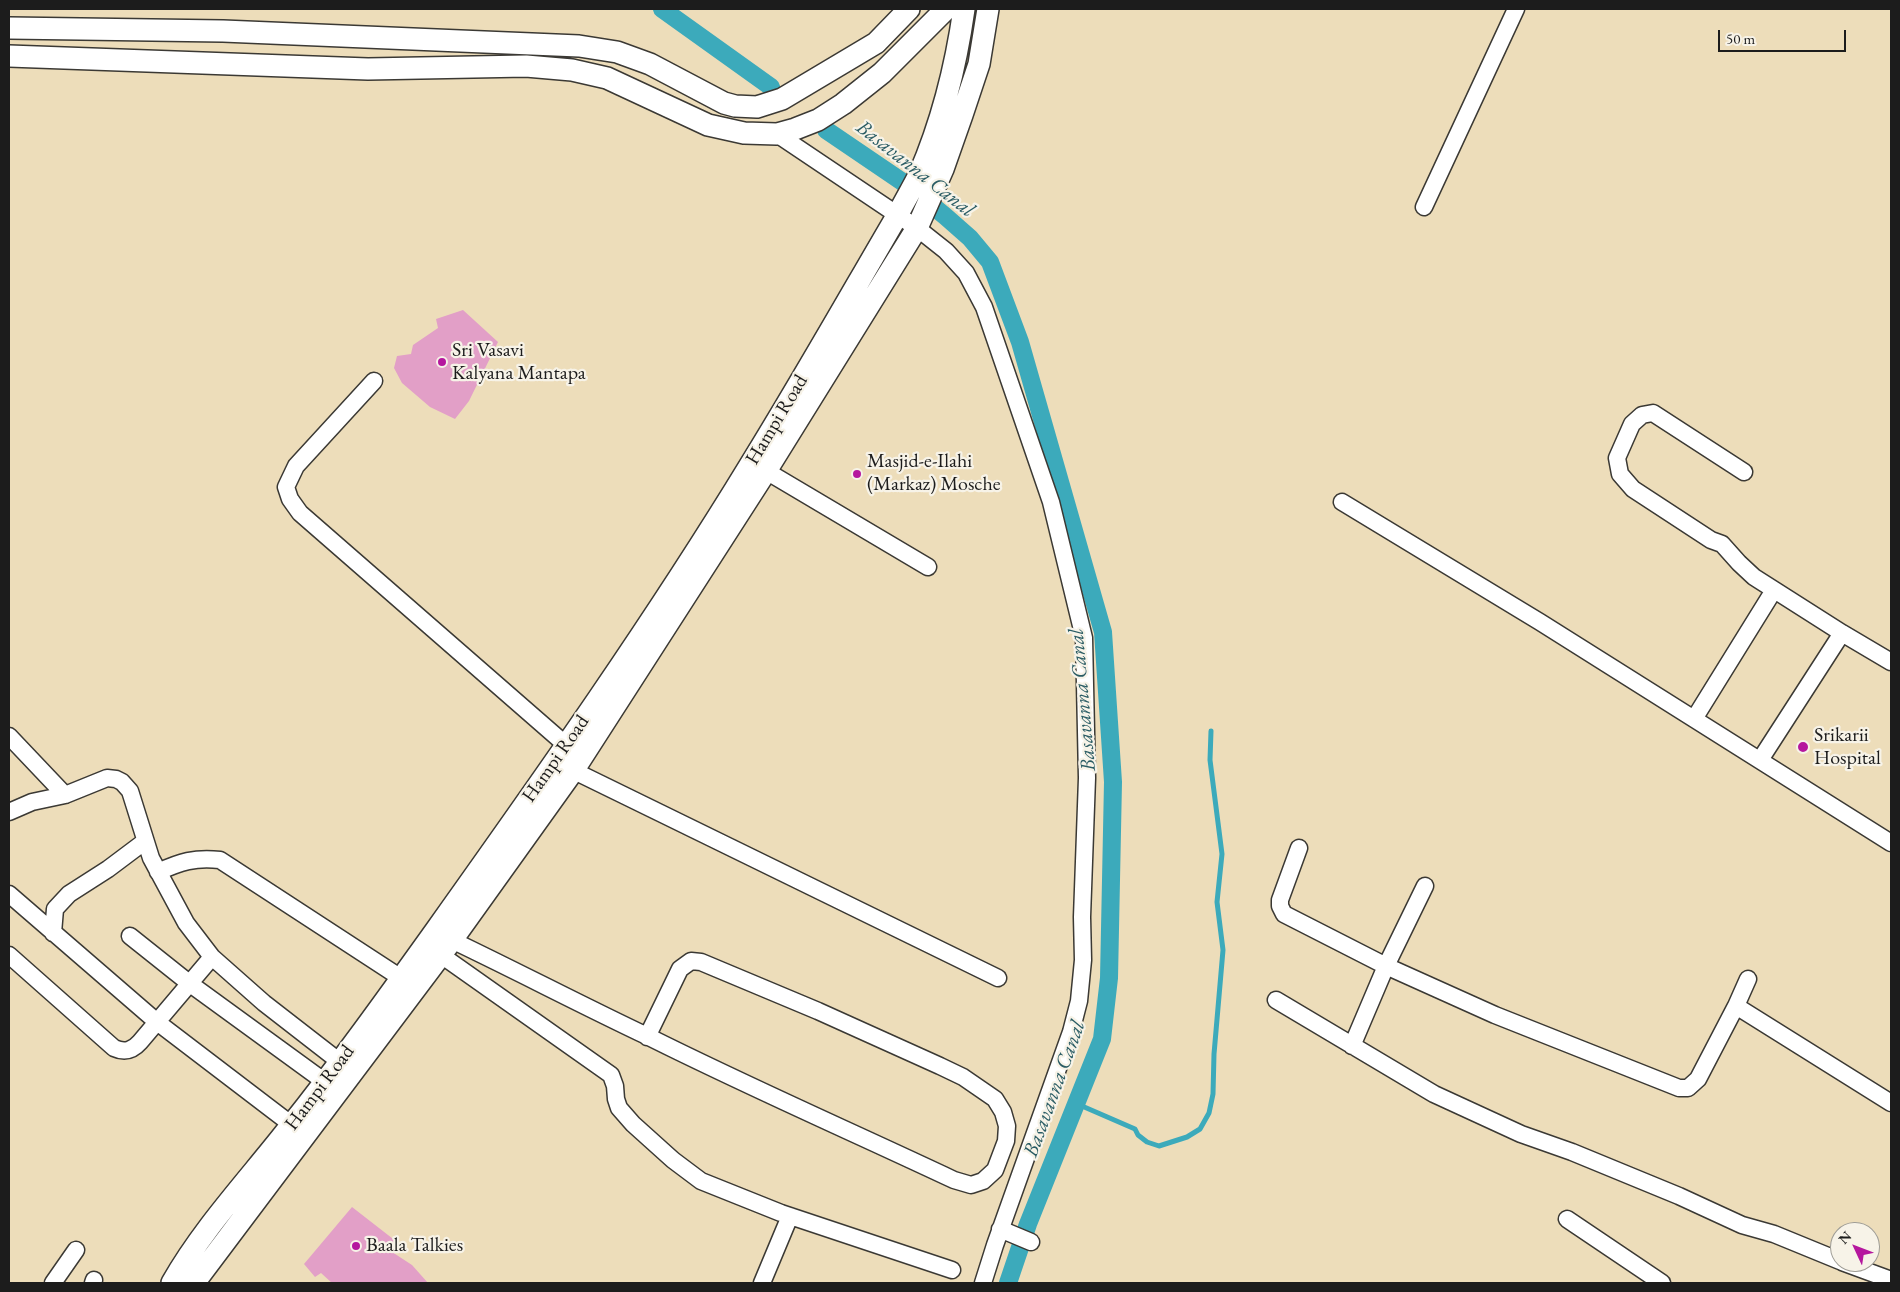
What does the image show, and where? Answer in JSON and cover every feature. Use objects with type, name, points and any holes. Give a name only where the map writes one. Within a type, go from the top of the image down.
[{"type":"main road","points":[[9,28],[224,31],[579,46],[617,52],[650,64],[724,103],[735,106],[757,106],[782,99],[876,43],[910,9]]},
{"type":"main road","points":[[9,56],[368,69],[526,66],[572,70],[607,78],[708,126],[744,133],[776,134],[818,120],[843,104],[882,73],[946,9]]},
{"type":"main road","points":[[759,467],[919,222],[941,117],[957,55],[964,9]]},
{"type":"main road","points":[[927,181],[962,115],[979,64],[988,9]]},
{"type":"main road","name":"Hampi Road","points":[[172,1283],[182,1264],[325,1082],[401,978],[442,942],[565,759],[610,683],[759,467],[899,212],[927,181]]},
{"type":"main road","points":[[194,1283],[442,942]]},
{"type":"street","points":[[1424,207],[1516,9]]},
{"type":"street","points":[[776,134],[899,212],[919,222],[966,273],[984,307],[1051,502],[1084,638],[1087,778],[1082,960],[1079,1001],[1071,1032],[1006,1231],[983,1283]]},
{"type":"street","points":[[374,381],[296,466],[286,487],[290,499],[300,513],[565,759],[998,978]]},
{"type":"street","points":[[1744,472],[1653,412],[1642,414],[1632,424],[1617,458],[1620,474],[1633,489],[1711,540],[1722,544],[1754,577],[1891,662]]},
{"type":"street","points":[[759,467],[928,567]]},
{"type":"street","points":[[1342,502],[1540,622],[1891,843]]},
{"type":"street","points":[[1694,718],[1774,590]]},
{"type":"street","points":[[1760,760],[1842,633]]},
{"type":"street","points":[[9,736],[65,795]]},
{"type":"street","points":[[9,812],[32,802],[65,795],[107,778],[122,782],[130,791],[144,842],[158,872],[186,923],[212,957],[264,1003],[340,1062]]},
{"type":"street","points":[[53,932],[55,909],[69,894],[108,869],[144,842]]},
{"type":"street","points":[[1299,848],[1280,900],[1281,910],[1284,914],[1386,966],[1495,1015],[1679,1088],[1688,1088],[1698,1079],[1748,979]]},
{"type":"street","points":[[158,872],[181,862],[204,858],[220,860],[401,978]]},
{"type":"street","points":[[1352,1046],[1386,966],[1425,886]]},
{"type":"street","points":[[9,894],[157,1022],[292,1125]]},
{"type":"street","points":[[130,936],[189,983],[325,1082]]},
{"type":"street","points":[[442,942],[954,1180],[971,1185],[984,1181],[995,1170],[1006,1141],[1007,1126],[1003,1112],[995,1099],[963,1078],[818,1011],[701,962],[692,961],[680,969],[648,1037]]},
{"type":"street","points":[[442,942],[611,1076],[619,1108],[634,1124],[689,1173],[701,1181],[790,1216],[952,1270]]},
{"type":"street","points":[[9,955],[119,1051],[134,1048],[212,957]]},
{"type":"street","points":[[1276,1000],[1434,1094],[1521,1134],[1572,1152],[1679,1196],[1742,1225],[1774,1234],[1830,1257]]},
{"type":"street","points":[[1736,1006],[1891,1103]]},
{"type":"street","points":[[762,1283],[790,1216]]},
{"type":"street","points":[[1567,1219],[1653,1281]]},
{"type":"street","points":[[1006,1231],[1031,1242]]},
{"type":"street","points":[[53,1283],[76,1250]]},
{"type":"street","points":[[1869,1272],[1891,1280]]},
{"type":"building","name":"Sri Vasavi Kalyana Mantapa","points":[[463,310],[498,342],[469,401],[455,419],[430,407],[402,383],[394,368],[397,356],[411,354],[413,345],[438,328],[436,319]]},
{"type":"building","name":"Baala Talkies","points":[[352,1207],[397,1242],[389,1250],[412,1265],[428,1283],[332,1283],[321,1273],[315,1277],[304,1264]]},
{"type":"waterway","name":"Basavanna Canal","points":[[662,9],[771,87]]},
{"type":"waterway","name":"Basavanna Canal","points":[[826,130],[907,185],[970,238],[990,262],[1020,342],[1103,632],[1113,782],[1109,978],[1102,1039],[1028,1224],[1008,1283]]},
{"type":"waterway","points":[[1075,1103],[1135,1129],[1138,1135],[1147,1142],[1159,1146],[1187,1137],[1200,1129],[1209,1113],[1213,1094],[1214,1054],[1223,950],[1217,902],[1222,854],[1210,760],[1211,731]]},
{"type":"place","name":"Sri Vasavi Kalyana Mantapa","points":[[442,362]]},
{"type":"place","name":"Masjid-e-Ilahi (Markaz) Mosche","points":[[857,474]]},
{"type":"place","name":"Srikarii Hospital","points":[[1803,747]]},
{"type":"place","name":"Baala Talkies","points":[[356,1246]]}]
